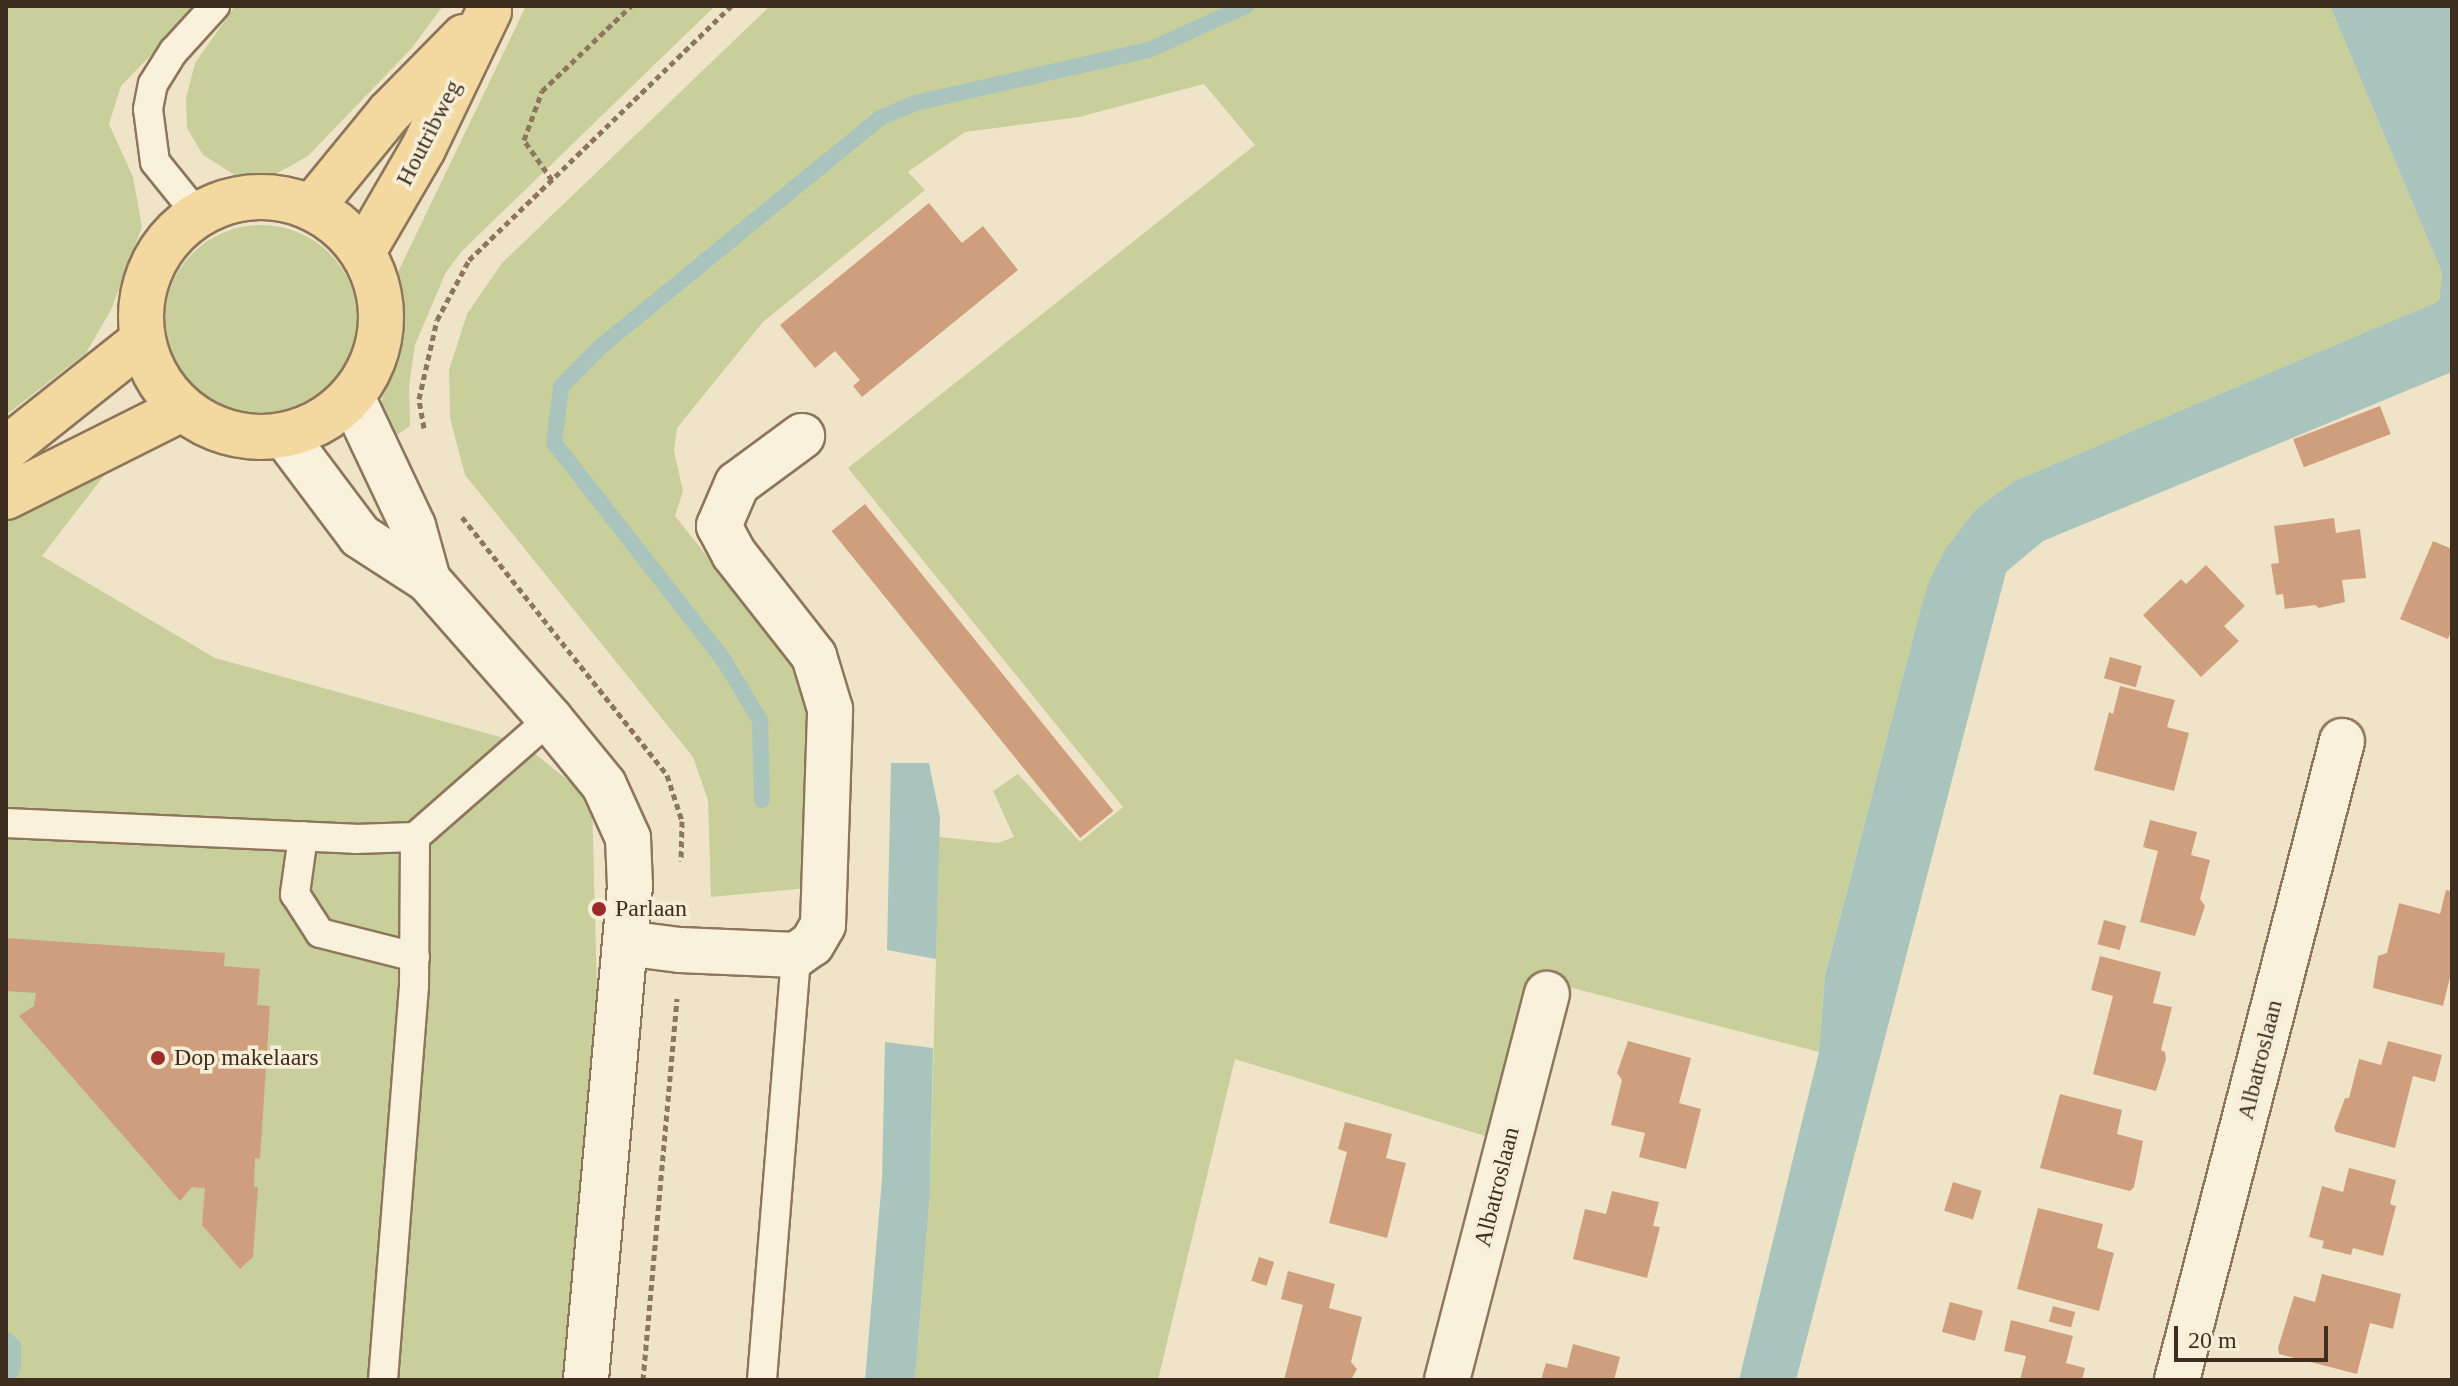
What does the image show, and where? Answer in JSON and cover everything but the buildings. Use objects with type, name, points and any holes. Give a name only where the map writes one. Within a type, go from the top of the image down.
[{"type":"main road","name":"Houtribweg","points":[[312,207],[389,113],[491,8]]},
{"type":"main road","name":"Houtribweg","points":[[363,252],[423,149],[491,8]]},
{"type":"main road","points":[[254,196],[283,198],[312,207],[341,225],[363,252],[378,288],[382,326],[372,365],[352,397],[321,422],[285,436],[248,437],[225,431],[182,409],[156,378],[142,341],[140,304],[149,269],[169,237],[197,214],[224,201],[254,196]]},
{"type":"main road","points":[[6,449],[142,341]]},
{"type":"main road","points":[[6,497],[182,409]]},
{"type":"street","points":[[352,397],[413,526],[428,580]]},
{"type":"street","points":[[285,436],[360,536],[428,580],[550,719],[604,785],[628,838],[630,886],[586,1380]]},
{"type":"street","points":[[625,943],[680,950],[796,955],[812,944],[823,925],[830,709],[814,656],[734,554],[719,526],[737,484],[802,436]]},
{"type":"street","name":"Albatroslaan","points":[[2177,1380],[2342,741]]},
{"type":"street","name":"Albatroslaan","points":[[1447,1380],[1547,994]]},
{"type":"lane","points":[[197,214],[155,162],[148,109],[153,84],[174,51],[215,6]]},
{"type":"lane","points":[[6,823],[303,836],[415,837],[550,719]]},
{"type":"lane","points":[[303,836],[295,894],[320,933],[415,957]]},
{"type":"lane","points":[[383,1380],[415,957],[415,837]]},
{"type":"lane","points":[[762,1380],[796,955]]},
{"type":"path","points":[[631,6],[542,91],[524,140],[552,180],[731,6]]},
{"type":"green space","points":[[6,6],[198,6],[121,86],[109,124],[133,177],[142,227],[111,310],[86,353],[6,415]]},
{"type":"green space","points":[[235,6],[443,6],[411,49],[308,156],[274,175],[241,179],[203,155],[187,128],[186,98],[195,63]]},
{"type":"green space","points":[[526,6],[715,6],[462,251],[446,272],[415,345],[409,386],[410,426],[384,444],[377,417],[402,330],[398,272]]},
{"type":"green space","points":[[770,6],[2330,6],[2442,273],[2439,301],[2014,481],[1975,510],[1946,548],[1915,630],[1825,974],[1819,1052],[1530,977],[1485,1136],[1235,1059],[1158,1380],[915,1380],[930,1193],[939,837],[998,843],[1014,837],[993,791],[1018,774],[1080,842],[1123,807],[848,468],[1255,145],[1204,84],[1079,117],[965,132],[908,172],[925,190],[763,322],[677,428],[674,451],[683,491],[675,516],[795,666],[812,707],[807,888],[711,897],[708,800],[693,757],[465,475],[450,418],[449,370],[467,314],[502,263]]},
{"type":"green space","points":[[261,225],[298,232],[330,253],[351,285],[358,322],[351,359],[330,391],[298,412],[261,419],[224,412],[192,391],[171,359],[164,322],[171,285],[192,253],[224,232]]},
{"type":"green space","points":[[126,447],[42,556],[215,658],[522,743],[592,800],[607,1380],[6,1380],[6,510]]},
{"type":"water","points":[[2330,6],[2452,6],[2452,372],[2043,541],[2006,572],[1796,1380],[1739,1380],[1819,1052],[1825,975],[1915,630],[1929,581],[1946,548],[1975,510],[2014,481],[2439,301],[2442,273]]},
{"type":"water","points":[[891,763],[929,763],[940,817],[936,959],[887,950]]},
{"type":"water","points":[[885,1042],[933,1048],[930,1193],[915,1380],[865,1380],[882,1179]]},
{"type":"water","points":[[6,1330],[21,1342],[21,1368],[16,1380],[6,1380]]},
{"type":"waterway","points":[[762,800],[760,720],[723,659],[554,443],[561,387],[599,348],[880,118],[915,103],[1149,50],[1246,6]]},
{"type":"place","name":"Parlaan","points":[[599,909]]},
{"type":"place","name":"Dop makelaars","points":[[158,1058]]}]
